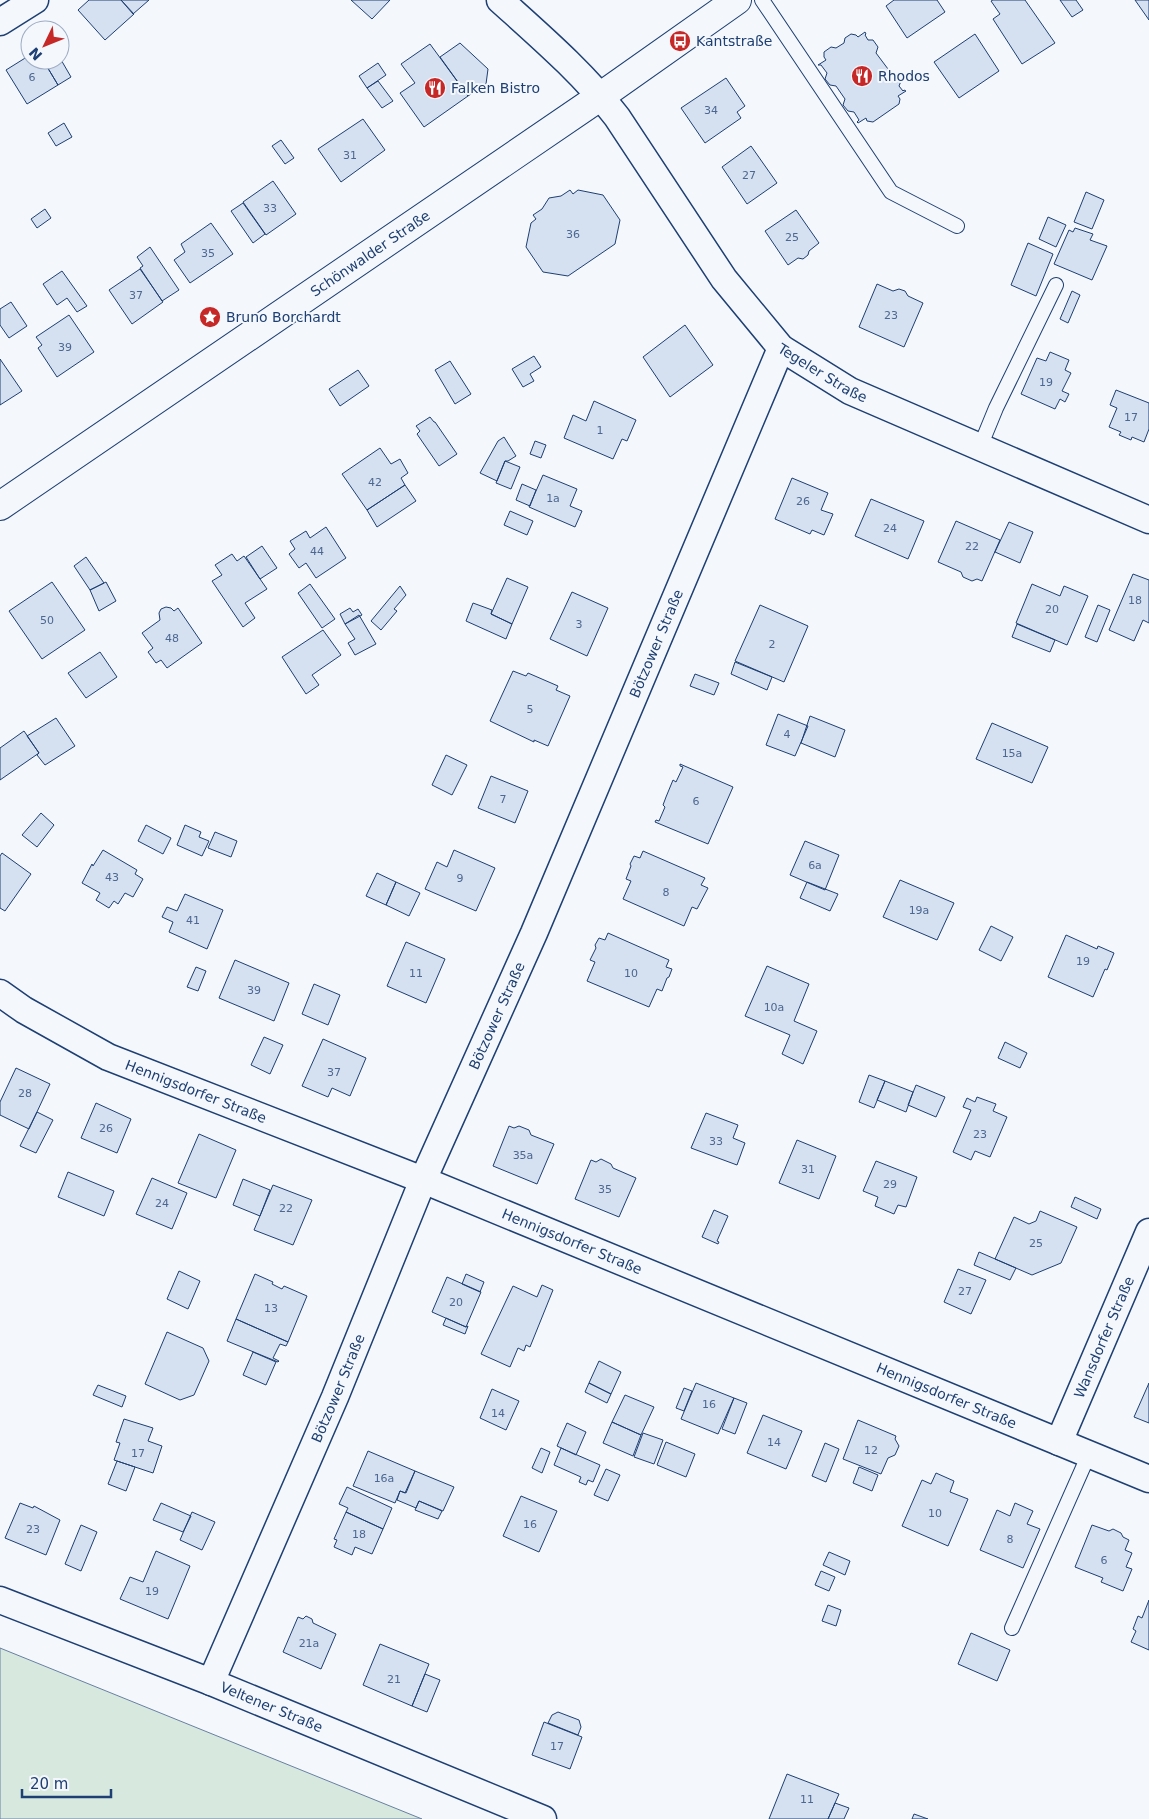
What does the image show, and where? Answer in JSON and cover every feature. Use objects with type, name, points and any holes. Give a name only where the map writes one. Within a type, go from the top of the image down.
[{"type":"main road","name":"Schönwalder Straße","points":[[0,506],[601,96],[737,0]]},
{"type":"street","points":[[0,22],[35,0]]},
{"type":"street","points":[[500,0],[575,69],[601,96]]},
{"type":"street","name":"Tegeler Straße","points":[[601,96],[617,117],[724,279],[781,348],[850,391],[1149,520]]},
{"type":"street","name":"Bötzower Straße","points":[[211,1682],[335,1397],[424,1180],[534,933],[781,348]]},
{"type":"street","name":"Hennigsdorfer Straße","points":[[0,993],[24,1010],[108,1057],[424,1180],[1149,1478]]},
{"type":"street","name":"Wansdorfer Straße","points":[[1059,1442],[1149,1232]]},
{"type":"street","name":"Veltener Straße","points":[[0,1600],[211,1682],[543,1819]]},
{"type":"lane","points":[[762,0],[891,192],[957,226]]},
{"type":"lane","points":[[980,447],[996,408],[1056,285]]},
{"type":"lane","points":[[1012,1628],[1088,1454]]},
{"type":"shaded area","points":[[0,1648],[422,1819],[0,1819]]},
{"type":"building","points":[[89,0],[121,0],[134,14],[105,40],[78,10]]},
{"type":"building","points":[[121,0],[149,0],[133,14]]},
{"type":"building","points":[[351,0],[390,0],[372,19]]},
{"type":"building","points":[[894,0],[937,0],[945,12],[907,38],[886,6]]},
{"type":"building","points":[[1025,0],[1055,43],[1022,64],[993,19],[1000,14],[991,1]]},
{"type":"building","points":[[1060,0],[1076,0],[1083,10],[1072,17]]},
{"type":"building","points":[[1135,0],[1149,0],[1149,20]]},
{"type":"building","name":"Rhodos","points":[[865,32],[868,40],[873,40],[878,47],[876,53],[891,73],[896,74],[901,81],[899,86],[903,91],[906,91],[898,96],[900,99],[899,104],[873,122],[867,121],[866,118],[858,123],[859,120],[854,112],[848,111],[843,105],[845,99],[836,86],[830,85],[825,79],[827,73],[821,65],[818,65],[826,60],[824,52],[831,47],[836,48],[844,43],[845,38],[851,34],[858,37]]},
{"type":"building","points":[[975,34],[999,71],[959,98],[934,62]]},
{"type":"building","points":[[460,43],[488,69],[486,84],[468,96],[440,57]]},
{"type":"building","name":"Falken Bistro","points":[[430,44],[468,96],[424,127],[400,93],[415,83],[401,64]]},
{"type":"building","points":[[20,61],[20,70],[49,70],[58,85],[27,104],[6,70]]},
{"type":"building","points":[[378,63],[386,75],[367,88],[359,76]]},
{"type":"building","points":[[49,70],[67,70],[71,77],[58,85]]},
{"type":"building","points":[[726,78],[745,106],[737,112],[741,118],[705,143],[681,108]]},
{"type":"building","points":[[378,81],[393,101],[382,108],[367,88]]},
{"type":"building","points":[[363,119],[385,150],[341,182],[318,149]]},
{"type":"building","points":[[64,123],[72,137],[56,146],[48,133]]},
{"type":"building","points":[[281,140],[294,158],[285,164],[272,146]]},
{"type":"building","points":[[751,146],[777,183],[747,204],[722,167]]},
{"type":"building","points":[[273,181],[296,214],[266,235],[243,202]]},
{"type":"building","points":[[570,190],[573,194],[578,190],[603,195],[620,220],[615,244],[568,276],[543,272],[526,247],[531,223],[536,219],[533,215],[542,209],[549,198],[561,196]]},
{"type":"building","points":[[1086,192],[1104,200],[1092,229],[1074,222]]},
{"type":"building","points":[[243,203],[265,234],[253,243],[231,211]]},
{"type":"building","points":[[45,209],[51,218],[37,228],[31,219]]},
{"type":"building","points":[[796,210],[819,243],[803,259],[798,258],[788,265],[765,231]]},
{"type":"building","points":[[1048,217],[1066,225],[1056,247],[1039,239]]},
{"type":"building","points":[[211,223],[233,254],[190,283],[174,260],[185,252],[181,244]]},
{"type":"building","points":[[1075,228],[1093,234],[1090,240],[1107,246],[1092,280],[1054,264],[1069,230],[1073,232]]},
{"type":"building","points":[[1028,243],[1053,254],[1036,296],[1011,285]]},
{"type":"building","points":[[150,247],[179,290],[162,301],[140,268],[143,266],[137,257]]},
{"type":"building","points":[[140,269],[163,302],[132,324],[109,290]]},
{"type":"building","points":[[62,271],[87,306],[77,312],[67,298],[57,305],[43,284]]},
{"type":"building","points":[[877,284],[893,291],[899,289],[905,291],[908,296],[923,303],[904,347],[859,327]]},
{"type":"building","points":[[1072,291],[1080,295],[1068,323],[1060,319]]},
{"type":"building","points":[[11,302],[27,326],[9,338],[0,325],[0,309]]},
{"type":"building","points":[[69,315],[94,352],[57,377],[38,348],[42,345],[36,337]]},
{"type":"building","points":[[685,325],[713,365],[670,397],[643,357]]},
{"type":"building","points":[[1050,352],[1069,360],[1065,370],[1071,373],[1062,391],[1069,394],[1065,402],[1060,399],[1055,409],[1021,394],[1037,358],[1046,361]]},
{"type":"building","points":[[534,356],[541,367],[530,374],[534,381],[523,387],[512,369]]},
{"type":"building","points":[[0,359],[22,391],[0,405]]},
{"type":"building","points":[[450,361],[471,394],[455,404],[435,370]]},
{"type":"building","points":[[358,370],[369,386],[340,406],[329,389]]},
{"type":"building","points":[[1116,390],[1149,403],[1149,429],[1144,442],[1132,437],[1131,440],[1119,435],[1121,432],[1109,427],[1117,408],[1110,405]]},
{"type":"building","points":[[594,401],[636,420],[627,441],[622,439],[613,459],[564,438],[573,415],[586,421]]},
{"type":"building","points":[[430,417],[457,454],[439,466],[417,434],[420,431],[416,426]]},
{"type":"building","points":[[504,437],[516,456],[505,461],[497,481],[480,473],[498,441]]},
{"type":"building","points":[[535,441],[546,445],[541,458],[530,454]]},
{"type":"building","points":[[380,448],[391,464],[400,459],[408,473],[401,478],[405,485],[367,510],[342,474]]},
{"type":"building","points":[[505,461],[520,467],[511,489],[496,483]]},
{"type":"building","points":[[543,475],[577,489],[570,506],[582,511],[575,527],[529,507]]},
{"type":"building","points":[[792,478],[828,493],[821,510],[833,514],[824,535],[812,530],[810,534],[775,519]]},
{"type":"building","points":[[522,484],[536,490],[530,506],[516,500]]},
{"type":"building","points":[[405,485],[416,501],[377,527],[367,510]]},
{"type":"building","points":[[871,499],[924,521],[908,559],[855,536]]},
{"type":"building","points":[[510,511],[533,521],[527,535],[504,525]]},
{"type":"building","points":[[956,521],[1000,540],[982,581],[977,579],[972,581],[963,577],[961,572],[938,562]]},
{"type":"building","points":[[1009,522],[1033,532],[1020,563],[995,552]]},
{"type":"building","points":[[326,527],[346,558],[316,578],[306,563],[299,568],[289,554],[295,549],[290,541],[306,531],[310,538]]},
{"type":"building","points":[[262,546],[277,568],[260,579],[246,557]]},
{"type":"building","points":[[232,554],[237,561],[244,556],[267,589],[245,603],[255,618],[243,627],[212,581],[222,575],[215,565]]},
{"type":"building","points":[[86,557],[104,583],[90,590],[74,566]]},
{"type":"building","points":[[1133,574],[1149,580],[1149,623],[1143,620],[1134,641],[1109,630]]},
{"type":"building","points":[[507,578],[528,587],[512,624],[491,614]]},
{"type":"building","points":[[52,582],[85,630],[42,659],[9,611]]},
{"type":"building","points":[[106,582],[116,601],[99,611],[90,590]]},
{"type":"building","points":[[310,584],[335,619],[322,628],[298,593]]},
{"type":"building","points":[[1032,584],[1060,596],[1064,586],[1088,596],[1067,645],[1016,623]]},
{"type":"building","points":[[400,586],[406,595],[394,609],[397,611],[381,630],[371,621]]},
{"type":"building","points":[[572,592],[608,608],[587,656],[550,639]]},
{"type":"building","points":[[473,603],[492,610],[491,614],[512,624],[506,639],[466,621]]},
{"type":"building","points":[[760,605],[808,626],[784,682],[735,661]]},
{"type":"building","points":[[1098,605],[1110,610],[1097,642],[1085,637]]},
{"type":"building","points":[[166,607],[174,611],[178,608],[202,643],[167,668],[161,660],[156,663],[148,652],[153,648],[142,633],[160,620],[159,613],[161,609]]},
{"type":"building","points":[[350,608],[353,612],[358,609],[362,615],[345,624],[340,614]]},
{"type":"building","points":[[359,615],[376,644],[355,655],[348,643],[355,639],[345,624]]},
{"type":"building","points":[[1017,624],[1055,640],[1050,652],[1012,637]]},
{"type":"building","points":[[323,630],[341,655],[312,675],[319,685],[306,694],[282,657]]},
{"type":"building","points":[[100,652],[117,677],[86,698],[68,673]]},
{"type":"building","points":[[735,662],[772,677],[767,690],[731,674]]},
{"type":"building","points":[[513,671],[526,676],[528,673],[558,686],[556,690],[570,696],[548,746],[534,740],[534,742],[490,721]]},
{"type":"building","points":[[695,674],[719,683],[714,695],[690,686]]},
{"type":"building","points":[[778,714],[808,726],[795,756],[766,745]]},
{"type":"building","points":[[810,716],[845,730],[835,757],[801,743]]},
{"type":"building","points":[[56,718],[75,746],[45,765],[37,755],[39,753],[27,736]]},
{"type":"building","points":[[992,723],[1048,747],[1032,783],[976,759]]},
{"type":"building","points":[[24,731],[39,753],[0,780],[0,748]]},
{"type":"building","points":[[446,755],[467,765],[452,795],[432,785]]},
{"type":"building","points":[[680,764],[733,787],[708,844],[655,822],[656,820],[659,821],[673,780],[676,782],[683,767]]},
{"type":"building","points":[[491,776],[528,791],[515,823],[478,808]]},
{"type":"building","points":[[41,813],[54,825],[37,847],[22,835]]},
{"type":"building","points":[[146,825],[171,838],[163,854],[138,841]]},
{"type":"building","points":[[185,825],[201,832],[199,837],[209,841],[202,856],[177,845]]},
{"type":"building","points":[[215,832],[237,841],[231,857],[208,848]]},
{"type":"building","points":[[805,841],[839,855],[825,890],[790,875]]},
{"type":"building","points":[[103,850],[137,870],[135,874],[143,879],[133,897],[125,893],[118,904],[114,901],[109,908],[96,900],[100,893],[82,883],[92,864],[93,866]]},
{"type":"building","points":[[454,850],[495,868],[476,911],[425,889],[437,862],[447,867]]},
{"type":"building","points":[[643,851],[705,878],[701,885],[708,888],[697,909],[692,907],[684,926],[623,899],[631,881],[626,879],[630,864],[634,856],[640,858]]},
{"type":"building","points":[[2,853],[31,874],[5,911],[0,908],[0,856]]},
{"type":"building","points":[[377,873],[396,882],[386,905],[366,896]]},
{"type":"building","points":[[900,880],[954,903],[937,940],[883,917]]},
{"type":"building","points":[[396,882],[420,893],[409,916],[386,905]]},
{"type":"building","points":[[807,882],[838,894],[830,911],[800,898]]},
{"type":"building","points":[[185,894],[223,910],[207,949],[169,932],[173,922],[162,917],[167,907],[177,911]]},
{"type":"building","points":[[991,926],[1013,937],[1001,961],[979,950]]},
{"type":"building","points":[[608,933],[669,960],[666,967],[672,969],[669,977],[662,991],[657,989],[649,1007],[587,981],[595,962],[590,960],[596,948],[595,945],[599,938],[605,940]]},
{"type":"building","points":[[1066,935],[1097,949],[1098,946],[1114,953],[1093,997],[1048,977]]},
{"type":"building","points":[[406,942],[445,959],[426,1003],[387,986]]},
{"type":"building","points":[[235,960],[289,983],[274,1021],[219,998]]},
{"type":"building","points":[[767,966],[809,984],[794,1021],[817,1031],[803,1064],[782,1054],[790,1035],[745,1016]]},
{"type":"building","points":[[196,967],[206,971],[198,991],[187,987]]},
{"type":"building","points":[[314,984],[340,995],[328,1025],[302,1014]]},
{"type":"building","points":[[264,1037],[283,1045],[270,1074],[251,1065]]},
{"type":"building","points":[[323,1039],[366,1058],[350,1096],[332,1088],[328,1097],[302,1086]]},
{"type":"building","points":[[1005,1042],[1027,1053],[1020,1068],[998,1058]]},
{"type":"building","points":[[16,1068],[50,1084],[29,1129],[0,1115],[0,1102]]},
{"type":"building","points":[[869,1075],[885,1081],[874,1108],[859,1102]]},
{"type":"building","points":[[885,1081],[913,1092],[906,1112],[877,1100]]},
{"type":"building","points":[[916,1085],[945,1097],[936,1117],[908,1105]]},
{"type":"building","points":[[977,1097],[996,1104],[993,1111],[1007,1117],[990,1157],[975,1151],[971,1160],[953,1152],[971,1110],[963,1107],[967,1098],[975,1102]]},
{"type":"building","points":[[96,1103],[131,1119],[117,1153],[81,1138]]},
{"type":"building","points":[[37,1112],[53,1120],[36,1153],[20,1146]]},
{"type":"building","points":[[706,1113],[738,1125],[733,1138],[745,1143],[737,1165],[691,1148]]},
{"type":"building","points":[[509,1126],[514,1128],[519,1126],[529,1130],[531,1135],[554,1144],[537,1184],[493,1166]]},
{"type":"building","points":[[199,1134],[236,1150],[216,1198],[178,1183]]},
{"type":"building","points":[[797,1140],[836,1156],[819,1199],[779,1183]]},
{"type":"building","points":[[601,1159],[611,1164],[613,1168],[636,1178],[619,1217],[575,1199],[591,1160],[596,1162]]},
{"type":"building","points":[[876,1161],[917,1177],[906,1207],[898,1205],[894,1214],[875,1206],[878,1197],[863,1191]]},
{"type":"building","points":[[68,1172],[114,1191],[104,1216],[58,1197]]},
{"type":"building","points":[[152,1178],[187,1193],[172,1229],[136,1214]]},
{"type":"building","points":[[243,1179],[270,1190],[260,1216],[233,1205]]},
{"type":"building","points":[[273,1185],[312,1200],[293,1245],[254,1230]]},
{"type":"building","points":[[1075,1197],[1101,1209],[1097,1219],[1071,1207]]},
{"type":"building","points":[[714,1210],[728,1216],[717,1241],[719,1242],[718,1244],[702,1237]]},
{"type":"building","points":[[1040,1211],[1077,1227],[1061,1263],[1032,1275],[995,1259],[1014,1217],[1029,1224],[1036,1221]]},
{"type":"building","points":[[979,1252],[1016,1268],[1010,1280],[974,1265]]},
{"type":"building","points":[[958,1269],[986,1280],[971,1314],[944,1302]]},
{"type":"building","points":[[179,1271],[200,1281],[188,1309],[167,1299]]},
{"type":"building","points":[[255,1274],[273,1282],[272,1284],[282,1289],[284,1286],[307,1296],[288,1342],[236,1319]]},
{"type":"building","points":[[466,1274],[484,1282],[480,1292],[462,1284]]},
{"type":"building","points":[[447,1277],[481,1292],[466,1327],[432,1312]]},
{"type":"building","points":[[542,1285],[553,1290],[530,1347],[526,1345],[524,1351],[518,1348],[510,1367],[481,1354],[513,1286],[537,1297]]},
{"type":"building","points":[[446,1318],[466,1327],[468,1326],[465,1334],[443,1325]]},
{"type":"building","points":[[236,1319],[288,1342],[286,1346],[280,1344],[273,1358],[278,1362],[227,1341]]},
{"type":"building","points":[[167,1332],[203,1348],[209,1361],[194,1395],[180,1400],[145,1384]]},
{"type":"building","points":[[253,1352],[276,1362],[266,1385],[243,1375]]},
{"type":"building","points":[[599,1361],[621,1372],[611,1394],[589,1383]]},
{"type":"building","points":[[589,1383],[611,1394],[607,1403],[585,1392]]},
{"type":"building","points":[[696,1383],[734,1398],[718,1434],[681,1419]]},
{"type":"building","points":[[1149,1383],[1149,1423],[1134,1417]]},
{"type":"building","points":[[98,1385],[126,1396],[122,1407],[93,1395]]},
{"type":"building","points":[[684,1388],[692,1391],[684,1411],[676,1408]]},
{"type":"building","points":[[492,1389],[519,1401],[506,1430],[480,1418]]},
{"type":"building","points":[[625,1395],[654,1407],[641,1435],[612,1422]]},
{"type":"building","points":[[734,1398],[747,1403],[735,1434],[722,1429]]},
{"type":"building","points":[[763,1415],[802,1431],[786,1469],[747,1453]]},
{"type":"building","points":[[124,1419],[153,1428],[148,1441],[162,1446],[153,1473],[114,1460],[120,1443],[116,1442]]},
{"type":"building","points":[[858,1420],[896,1436],[895,1439],[899,1446],[895,1455],[888,1458],[881,1474],[843,1459]]},
{"type":"building","points":[[612,1422],[641,1435],[633,1456],[603,1443]]},
{"type":"building","points":[[567,1423],[586,1432],[576,1455],[557,1446]]},
{"type":"building","points":[[643,1433],[663,1440],[654,1464],[634,1457]]},
{"type":"building","points":[[666,1442],[695,1454],[686,1477],[657,1465]]},
{"type":"building","points":[[825,1443],[839,1449],[826,1482],[812,1476]]},
{"type":"building","points":[[541,1448],[550,1452],[542,1473],[532,1468]]},
{"type":"building","points":[[561,1448],[600,1465],[593,1482],[588,1480],[586,1485],[579,1482],[581,1477],[554,1465]]},
{"type":"building","points":[[368,1451],[415,1471],[405,1493],[400,1491],[395,1503],[353,1486]]},
{"type":"building","points":[[117,1461],[135,1467],[126,1491],[108,1484]]},
{"type":"building","points":[[859,1467],[878,1475],[872,1491],[853,1483]]},
{"type":"building","points":[[606,1469],[620,1475],[608,1501],[594,1495]]},
{"type":"building","points":[[415,1471],[454,1487],[443,1511],[419,1501],[416,1508],[397,1500],[400,1491],[406,1493]]},
{"type":"building","points":[[936,1473],[954,1481],[950,1492],[968,1499],[948,1546],[902,1526],[922,1480],[931,1484]]},
{"type":"building","points":[[347,1487],[392,1508],[383,1529],[346,1512],[348,1508],[339,1504]]},
{"type":"building","points":[[521,1496],[557,1511],[539,1552],[503,1536]]},
{"type":"building","points":[[419,1501],[442,1511],[438,1519],[415,1510]]},
{"type":"building","points":[[20,1503],[33,1508],[34,1506],[60,1520],[46,1555],[5,1538]]},
{"type":"building","points":[[161,1503],[191,1516],[183,1532],[153,1520]]},
{"type":"building","points":[[1015,1503],[1033,1511],[1027,1524],[1040,1529],[1023,1568],[980,1550],[997,1510],[1010,1516]]},
{"type":"building","points":[[192,1512],[215,1522],[202,1550],[180,1540]]},
{"type":"building","points":[[346,1512],[383,1529],[372,1554],[355,1547],[352,1555],[334,1547],[337,1540],[334,1539]]},
{"type":"building","points":[[81,1525],[97,1532],[81,1571],[65,1564]]},
{"type":"building","points":[[1092,1525],[1109,1531],[1113,1529],[1129,1540],[1125,1550],[1132,1553],[1126,1567],[1132,1569],[1123,1591],[1101,1582],[1103,1578],[1075,1567]]},
{"type":"building","points":[[156,1551],[190,1566],[168,1619],[120,1599],[130,1577],[143,1582]]},
{"type":"building","points":[[829,1552],[850,1561],[845,1575],[823,1565]]},
{"type":"building","points":[[821,1571],[835,1577],[829,1591],[815,1585]]},
{"type":"building","points":[[1149,1600],[1149,1650],[1131,1642],[1136,1631],[1133,1629],[1138,1616],[1142,1618]]},
{"type":"building","points":[[828,1605],[841,1610],[836,1626],[822,1621]]},
{"type":"building","points":[[306,1616],[312,1619],[313,1623],[336,1634],[321,1669],[283,1652],[298,1617],[303,1619]]},
{"type":"building","points":[[971,1633],[1010,1650],[997,1681],[958,1664]]},
{"type":"building","points":[[380,1644],[429,1664],[412,1706],[363,1685]]},
{"type":"building","points":[[425,1674],[440,1680],[427,1712],[412,1706]]},
{"type":"building","points":[[558,1712],[579,1720],[581,1727],[578,1735],[548,1723],[552,1715]]},
{"type":"building","points":[[544,1722],[582,1737],[570,1769],[532,1755]]},
{"type":"building","points":[[787,1774],[839,1794],[828,1819],[769,1819]]},
{"type":"building","points":[[835,1803],[849,1808],[844,1819],[828,1819]]},
{"type":"building","points":[[914,1814],[928,1819],[912,1819]]},
{"type":"place","name":"Kantstraße","points":[[680,41]]},
{"type":"place","name":"Rhodos","points":[[862,76]]},
{"type":"place","name":"Falken Bistro","points":[[435,88]]},
{"type":"place","name":"Bruno Borchardt","points":[[210,317]]}]
